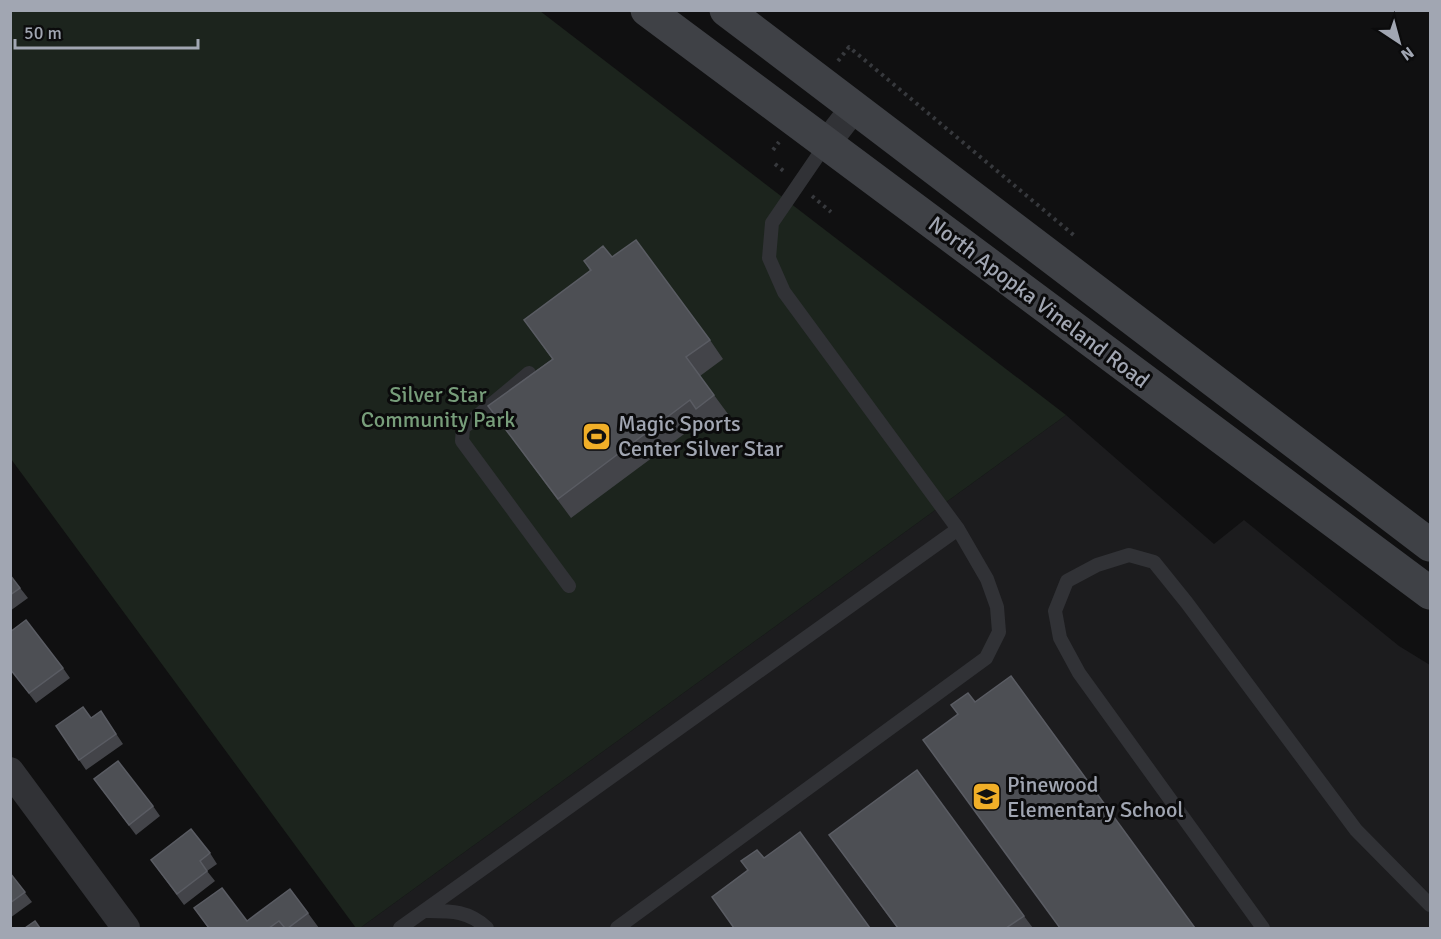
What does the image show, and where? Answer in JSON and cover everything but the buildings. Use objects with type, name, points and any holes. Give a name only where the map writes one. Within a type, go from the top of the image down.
[{"type":"main road","name":"North Apopka Vineland Road","points":[[647,10],[1431,592]]},
{"type":"main road","name":"North Apopka Vineland Road","points":[[726,10],[1431,546]]},
{"type":"street","points":[[826,144],[854,108]]},
{"type":"street","points":[[10,771],[126,928]]},
{"type":"lane","points":[[617,928],[986,658],[999,632],[998,607],[987,579],[958,529],[784,292],[769,258],[772,223],[826,144]]},
{"type":"lane","points":[[529,373],[463,428],[462,441],[569,586]]},
{"type":"lane","points":[[400,928],[958,529]]},
{"type":"lane","points":[[1263,928],[1079,674],[1060,638],[1055,611],[1067,581],[1097,565],[1129,555],[1154,562],[1356,830],[1431,905]]},
{"type":"lane","points":[[424,911],[454,911],[476,918],[487,928]]},
{"type":"path","points":[[837,62],[849,47],[1082,242]]},
{"type":"shaded area","name":"Pinewood Elementary School","points":[[1066,415],[1214,544],[1244,520],[1399,646],[1430,665],[1430,928],[360,928]]},
{"type":"green space","name":"Silver Star Community Park","points":[[10,11],[540,11],[1066,415],[360,928],[356,928],[11,459]]},
{"type":"place","name":"Magic Sports Center Silver Star","points":[[597,436]]},
{"type":"place","name":"Pinewood Elementary School","points":[[986,797]]}]
